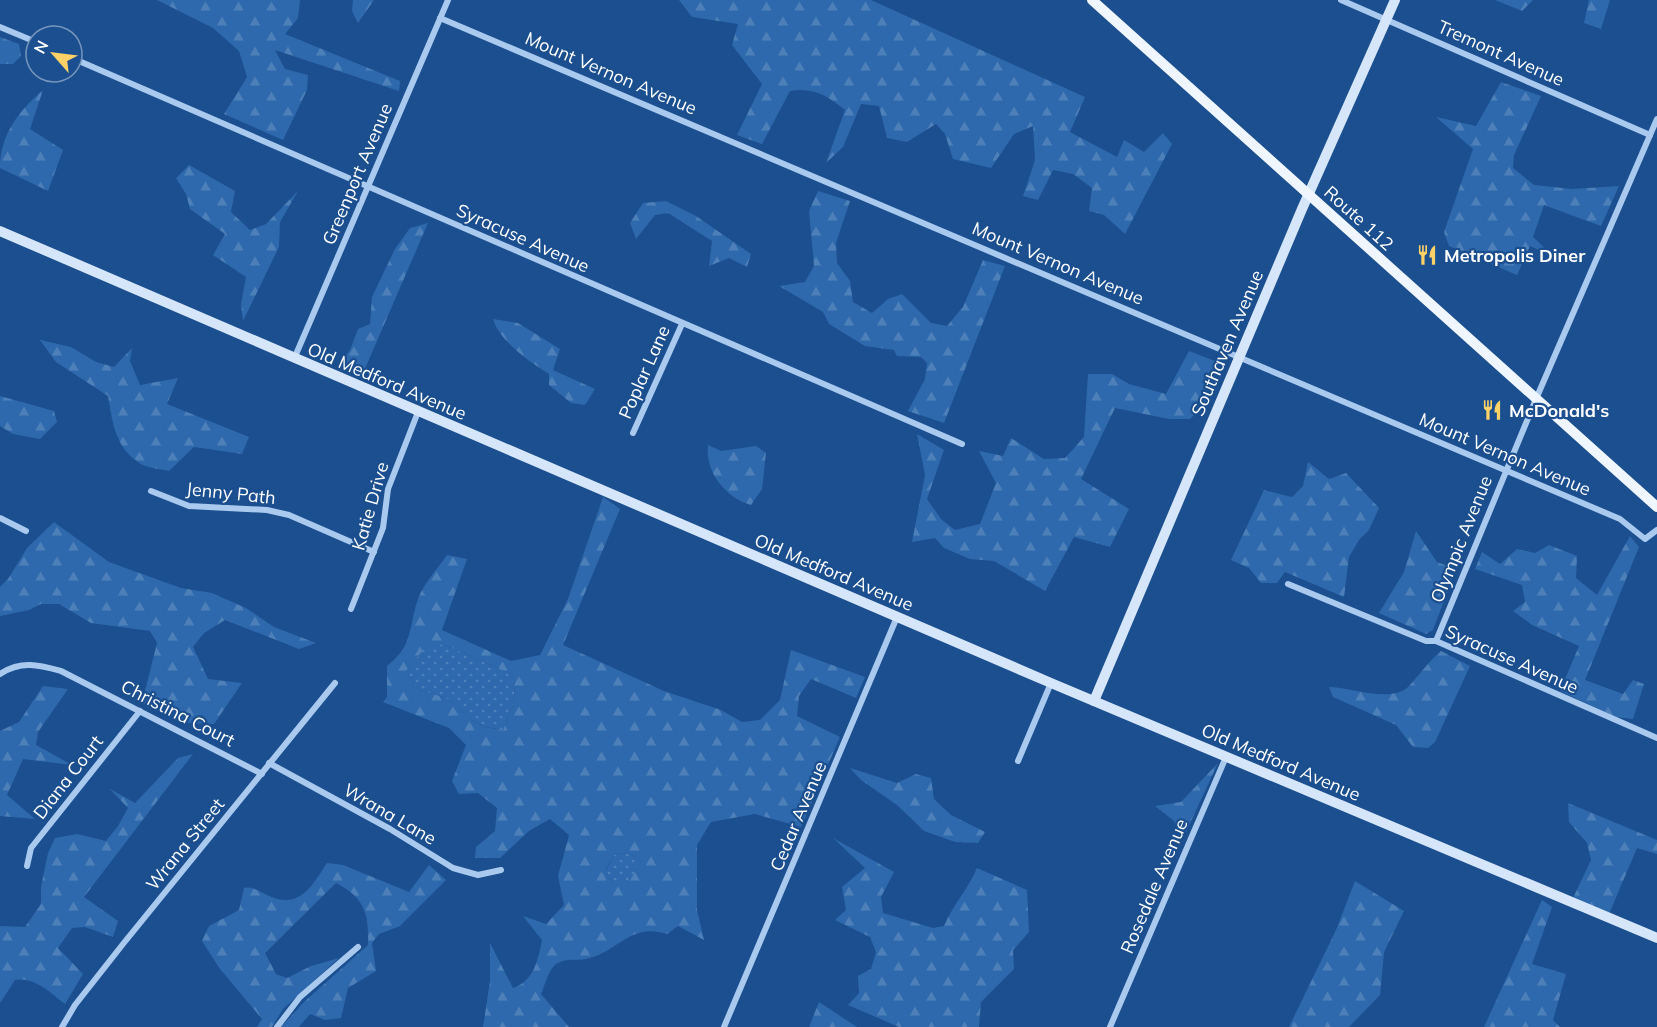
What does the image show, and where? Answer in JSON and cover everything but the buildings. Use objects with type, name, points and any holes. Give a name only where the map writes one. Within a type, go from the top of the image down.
[{"type":"main road","name":"Route 112","points":[[1092,0],[1657,507]]},
{"type":"street","name":"Greenport Avenue","points":[[294,360],[448,0]]},
{"type":"street","name":"Tremont Avenue","points":[[1341,0],[1650,135]]},
{"type":"street","name":"Southaven Avenue","points":[[1094,701],[1309,195],[1395,0]]},
{"type":"street","name":"Mount Vernon Avenue","points":[[440,18],[1620,519],[1645,539],[1657,531]]},
{"type":"street","points":[[0,27],[24,37]]},
{"type":"street","name":"Syracuse Avenue","points":[[84,63],[962,444]]},
{"type":"street","name":"Olympic Avenue","points":[[1436,641],[1536,399],[1657,119]]},
{"type":"street","name":"Old Medford Avenue","points":[[0,231],[294,360],[1051,683],[1657,938]]},
{"type":"street","name":"Poplar Lane","points":[[633,434],[682,324]]},
{"type":"street","name":"Katie Drive","points":[[351,609],[387,513],[388,489],[418,412]]},
{"type":"street","name":"Jenny Path","points":[[151,491],[189,506],[267,510],[289,515],[374,552]]},
{"type":"street","points":[[0,518],[26,531]]},
{"type":"street","name":"Syracuse Avenue","points":[[1288,584],[1426,641],[1436,641],[1657,738]]},
{"type":"street","name":"Cedar Avenue","points":[[724,1027],[897,617]]},
{"type":"street","name":"Christina Court","points":[[0,674],[18,665],[30,664],[61,671],[262,774]]},
{"type":"street","name":"Wrana Street","points":[[62,1027],[69,1012],[88,987],[335,683]]},
{"type":"street","points":[[1018,761],[1051,683]]},
{"type":"street","name":"Diana Court","points":[[27,866],[31,848],[140,711]]},
{"type":"street","name":"Rosedale Avenue","points":[[1110,1027],[1226,757]]},
{"type":"street","name":"Wrana Lane","points":[[269,763],[390,829],[453,868],[478,875],[501,870]]},
{"type":"street","points":[[276,1027],[300,997],[358,947]]},
{"type":"green space","points":[[157,0],[300,0],[298,18],[285,34],[400,81],[399,91],[275,50],[285,69],[308,75],[307,90],[283,140],[224,114],[247,77],[239,51],[213,28]]},
{"type":"green space","points":[[353,0],[374,0],[358,23],[352,11]]},
{"type":"green space","points":[[679,0],[871,0],[1085,97],[1070,132],[1117,157],[1124,140],[1144,152],[1163,133],[1172,144],[1125,234],[1104,215],[1089,211],[1092,188],[1073,174],[1053,170],[1038,200],[1023,196],[1035,160],[1033,126],[1014,134],[991,168],[953,159],[945,134],[936,124],[907,142],[887,138],[879,106],[861,104],[843,147],[826,163],[845,110],[820,94],[806,90],[790,91],[762,144],[737,135],[762,84],[732,45],[738,24],[692,17]]},
{"type":"green space","points":[[1495,0],[1533,0],[1522,11]]},
{"type":"green space","points":[[1589,0],[1610,0],[1601,29],[1584,23]]},
{"type":"green space","points":[[0,37],[19,44],[21,56],[13,64],[0,64]]},
{"type":"green space","points":[[1501,82],[1541,96],[1514,155],[1513,168],[1534,185],[1572,189],[1619,186],[1601,226],[1544,205],[1533,237],[1553,256],[1530,246],[1517,275],[1449,246],[1444,232],[1473,149],[1436,117],[1476,126]]},
{"type":"green space","points":[[43,90],[30,129],[63,150],[48,191],[0,168],[3,144],[12,124]]},
{"type":"green space","points":[[189,165],[235,191],[231,212],[250,230],[266,224],[298,191],[280,222],[279,247],[243,321],[241,304],[246,277],[213,255],[225,234],[190,209],[186,194],[176,178]]},
{"type":"green space","points":[[818,191],[850,201],[836,243],[837,263],[850,281],[853,302],[872,313],[888,299],[902,294],[931,323],[947,326],[963,307],[983,260],[1005,266],[944,423],[908,411],[925,379],[927,363],[921,357],[897,356],[894,350],[865,346],[829,324],[823,312],[779,286],[805,282],[814,266],[809,211]]},
{"type":"green space","points":[[666,201],[696,216],[751,254],[747,267],[729,258],[709,266],[712,241],[668,213],[655,215],[636,239],[630,223],[643,203]]},
{"type":"green space","points":[[428,223],[361,378],[341,362],[350,350],[358,329],[370,324],[372,297],[395,249],[410,228]]},
{"type":"green space","points":[[493,319],[518,323],[560,349],[553,370],[595,389],[585,405],[571,403],[549,385],[549,374],[509,343],[502,336]]},
{"type":"green space","points":[[40,340],[71,347],[96,362],[114,367],[132,348],[130,361],[140,385],[178,378],[167,404],[249,437],[242,454],[194,447],[169,471],[141,464],[130,456],[119,441],[108,396],[56,362]]},
{"type":"green space","points":[[1189,351],[1215,361],[1214,395],[1190,419],[1169,419],[1115,408],[1081,479],[1129,509],[1110,547],[1074,537],[1045,591],[994,561],[970,559],[944,548],[935,538],[912,542],[925,475],[917,434],[944,450],[927,499],[941,519],[955,530],[980,524],[996,483],[979,451],[1003,456],[1011,438],[1044,459],[1065,458],[1084,437],[1088,374],[1112,374],[1129,384],[1166,394]]},
{"type":"green space","points":[[0,396],[54,411],[57,422],[40,439],[13,434],[0,426]]},
{"type":"green space","points":[[708,445],[721,451],[756,446],[766,453],[762,489],[751,505],[725,490],[713,474]]},
{"type":"green space","points":[[1308,462],[1329,479],[1346,473],[1379,508],[1369,530],[1359,540],[1349,557],[1344,597],[1285,572],[1277,583],[1261,583],[1249,568],[1231,560],[1264,490],[1292,497],[1303,486]]},
{"type":"green space","points":[[603,497],[620,509],[563,645],[664,691],[721,710],[742,722],[760,720],[780,700],[791,650],[865,677],[856,698],[811,679],[799,696],[797,716],[840,737],[801,827],[755,814],[711,822],[697,845],[697,910],[704,940],[678,926],[667,934],[654,931],[633,935],[597,956],[563,961],[550,971],[541,994],[569,1027],[483,1027],[490,981],[490,943],[513,988],[526,980],[537,962],[542,940],[523,916],[546,924],[564,905],[558,876],[569,835],[550,819],[529,831],[500,858],[475,858],[476,847],[495,831],[497,808],[478,793],[459,794],[452,781],[466,745],[449,728],[383,702],[387,697],[387,666],[402,651],[409,636],[420,593],[447,555],[467,559],[442,630],[511,661],[540,655],[568,599]],"holes":[[[443,644],[509,673],[513,680],[514,702],[503,730],[478,724],[447,699],[419,690],[406,671],[425,648]],[[629,853],[641,862],[628,884],[610,880],[606,869],[614,855]]]},
{"type":"green space","points":[[54,522],[109,562],[181,588],[212,593],[246,608],[274,627],[316,643],[299,649],[225,620],[204,633],[193,647],[208,679],[242,683],[214,724],[188,723],[142,703],[157,643],[150,631],[91,623],[59,604],[41,604],[29,610],[0,616],[0,587],[8,579],[27,548]]},
{"type":"green space","points":[[1416,531],[1437,562],[1456,569],[1433,630],[1426,634],[1379,613],[1404,572]]},
{"type":"green space","points":[[1630,536],[1639,547],[1585,680],[1623,694],[1633,680],[1644,684],[1633,719],[1616,717],[1560,691],[1579,646],[1532,625],[1513,611],[1525,602],[1522,585],[1475,569],[1482,552],[1500,564],[1517,549],[1535,553],[1549,545],[1577,556],[1576,578],[1597,595]]},
{"type":"green space","points":[[443,644],[509,673],[513,680],[514,702],[503,730],[484,726],[447,699],[419,690],[406,671],[425,647]]},
{"type":"green space","points":[[1441,651],[1470,666],[1435,742],[1428,748],[1413,747],[1396,725],[1333,697],[1329,687],[1382,694],[1402,691]]},
{"type":"green space","points":[[43,686],[68,689],[38,732],[36,745],[72,765],[23,759],[7,795],[35,819],[0,816],[0,731],[19,722]]},
{"type":"green space","points":[[193,754],[84,897],[118,921],[113,937],[85,927],[72,928],[58,948],[83,974],[65,1004],[42,986],[22,979],[15,980],[0,1003],[0,926],[25,927],[41,904],[41,887],[48,853],[55,838],[77,834],[106,841],[128,808],[110,789],[135,803],[178,758]]},
{"type":"green space","points":[[1218,763],[1186,832],[1179,834],[1174,821],[1155,806],[1181,802]]},
{"type":"green space","points":[[850,768],[897,783],[916,774],[931,778],[934,799],[951,815],[985,832],[978,843],[955,842],[924,831],[897,805],[861,780]]},
{"type":"green space","points":[[1568,803],[1657,840],[1657,854],[1637,848],[1609,914],[1573,898],[1591,860],[1587,843],[1569,822]]},
{"type":"green space","points":[[833,838],[894,872],[881,897],[883,913],[933,928],[944,926],[977,868],[1027,890],[1029,932],[1013,950],[1014,969],[981,1002],[979,1027],[899,1027],[848,1005],[859,993],[858,976],[871,969],[876,952],[870,937],[835,920],[846,910],[842,887],[865,868]]},
{"type":"green space","points":[[629,853],[641,862],[628,885],[610,880],[606,870],[614,855]]},
{"type":"green space","points":[[327,863],[343,865],[409,892],[429,865],[446,880],[400,926],[379,934],[372,943],[376,971],[348,988],[341,1018],[325,1020],[310,1014],[299,1027],[281,1027],[304,1002],[368,945],[368,924],[363,908],[353,895],[336,883],[265,953],[276,974],[287,978],[311,966],[339,958],[283,1009],[272,1027],[257,1027],[262,1019],[220,969],[202,941],[209,926],[239,910],[244,888],[253,888],[278,899],[296,898],[310,887]]},
{"type":"green space","points":[[1355,881],[1404,911],[1384,952],[1380,995],[1349,1027],[1289,1027],[1336,930]]},
{"type":"green space","points":[[1542,900],[1552,907],[1532,964],[1566,974],[1553,1020],[1560,1027],[1484,1027]]},
{"type":"green space","points":[[819,1002],[857,1027],[809,1027]]},
{"type":"place","name":"Metropolis Diner","points":[[1427,255]]},
{"type":"place","name":"McDonald's","points":[[1492,410]]}]
